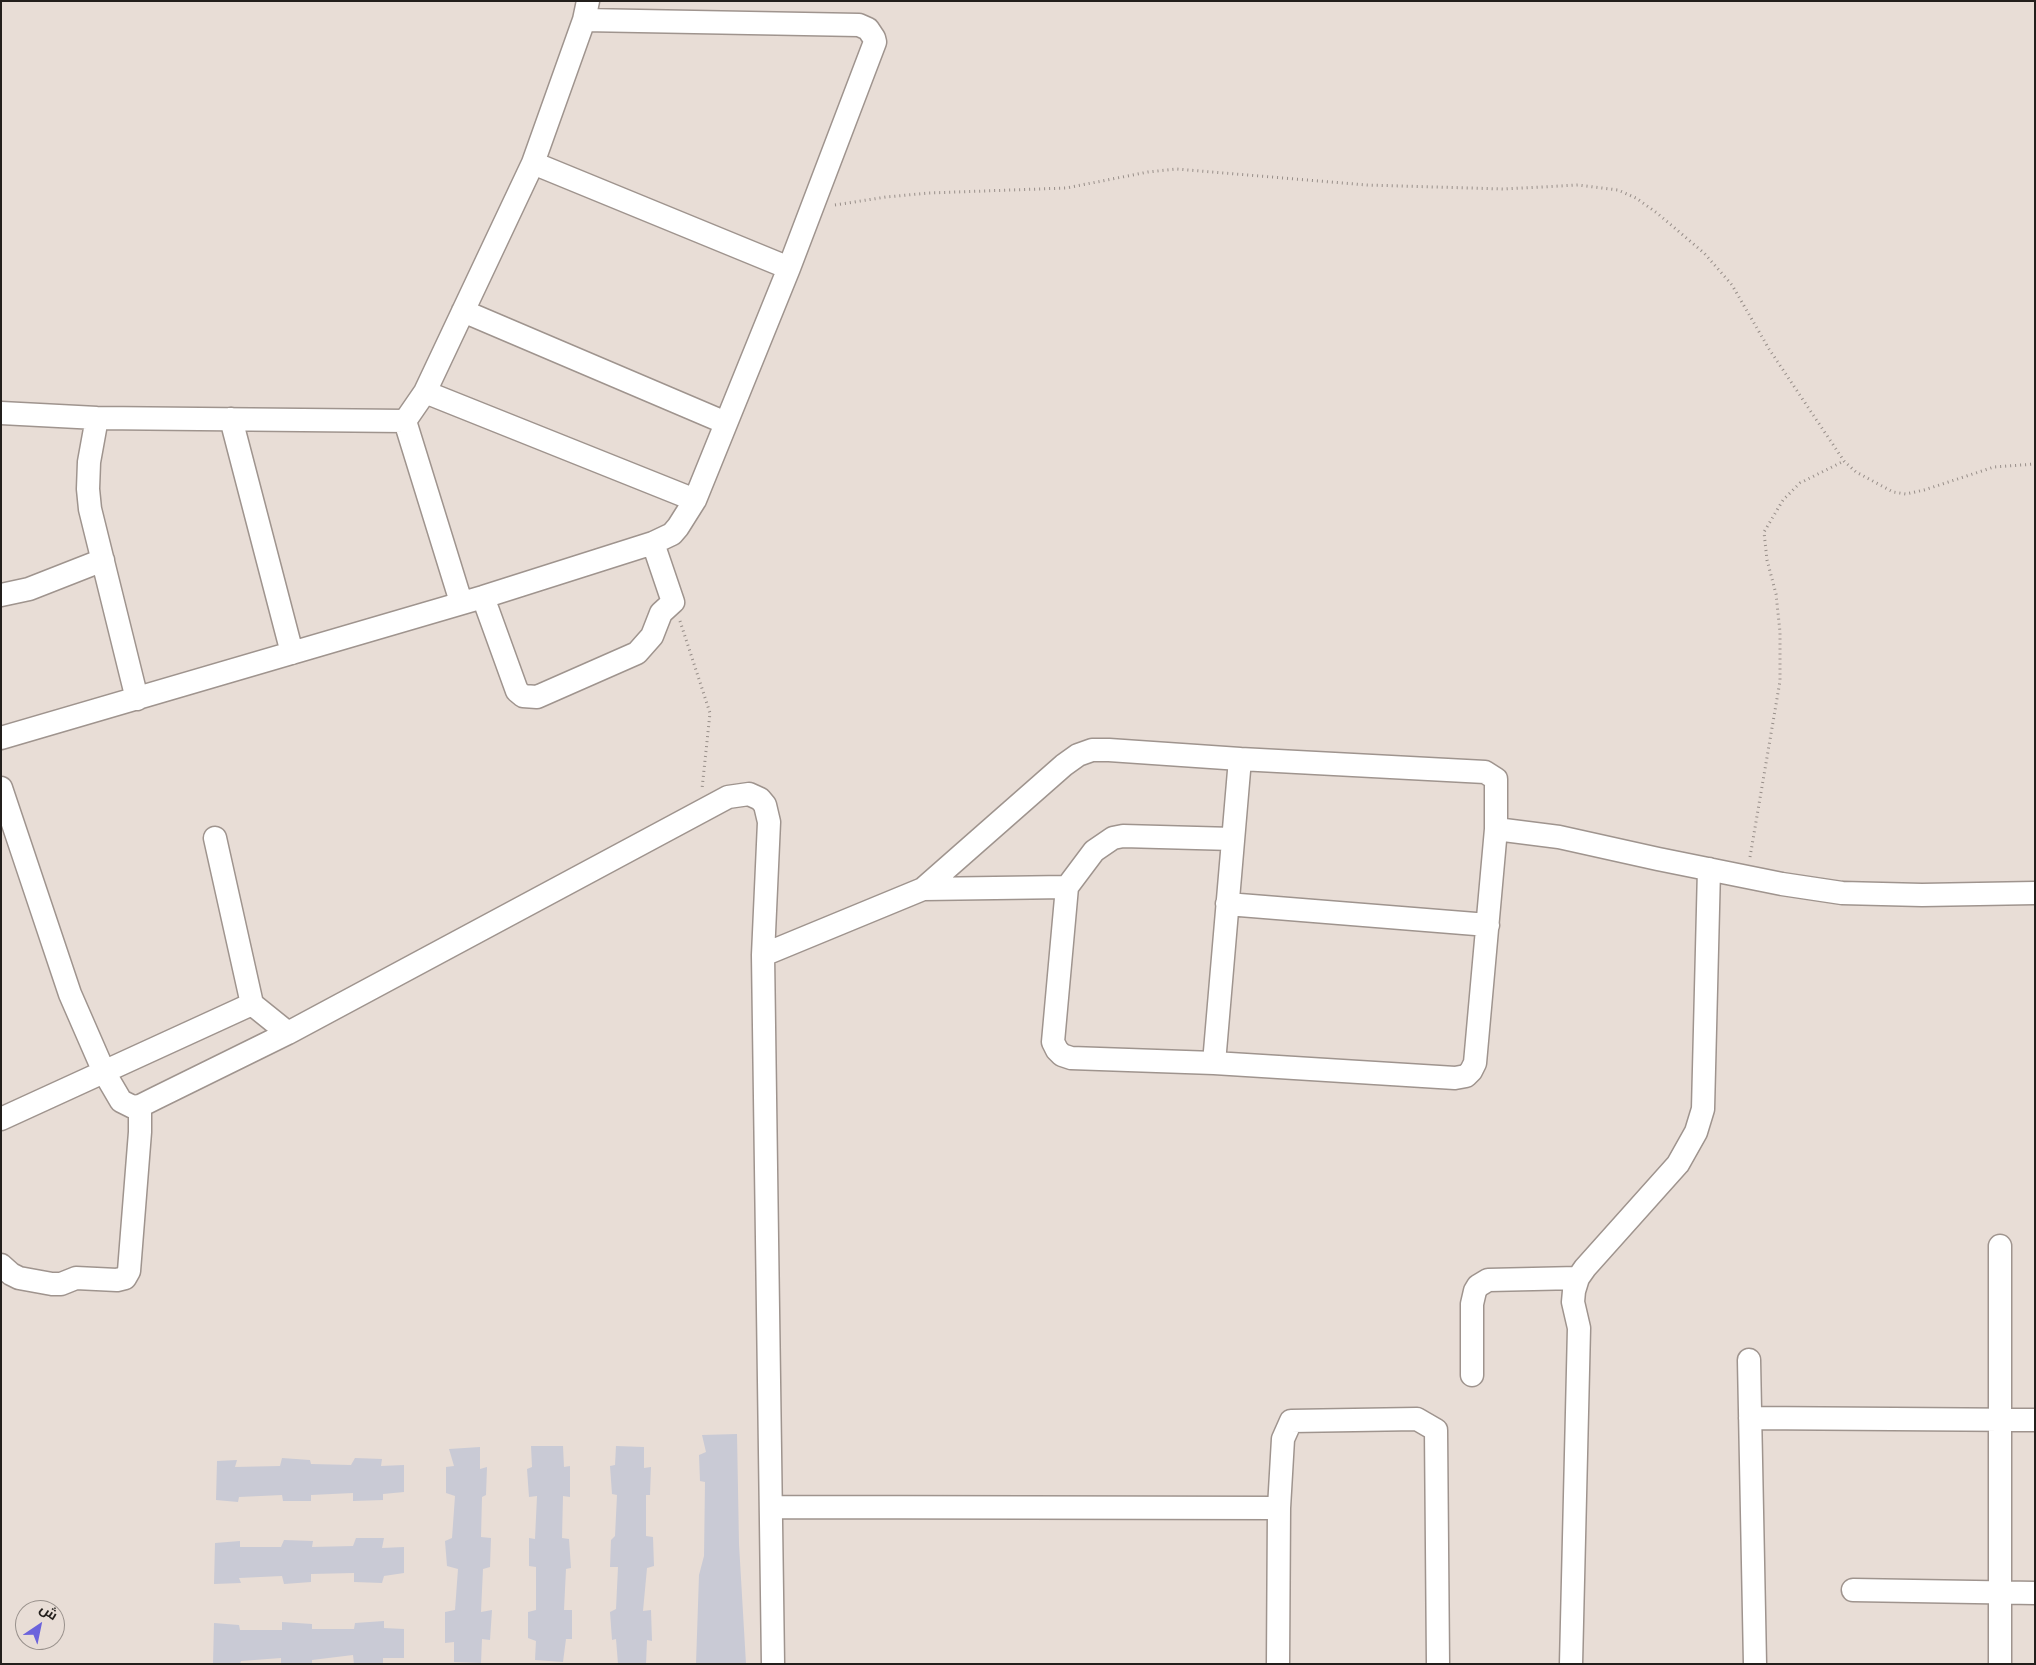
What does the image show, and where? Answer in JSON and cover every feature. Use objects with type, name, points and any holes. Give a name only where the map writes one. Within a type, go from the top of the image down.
[{"type":"street","points":[[1,738],[472,599],[653,543],[672,534],[685,518],[695,500],[789,268],[875,42],[868,29],[859,25],[586,11],[533,163],[426,392],[405,421]]},
{"type":"street","points":[[533,163],[789,268]]},
{"type":"street","points":[[463,311],[726,423]]},
{"type":"street","points":[[426,392],[695,500]]},
{"type":"street","points":[[2,414],[97,418],[405,421]]},
{"type":"street","points":[[97,418],[89,462],[88,489],[90,509],[137,698]]},
{"type":"street","points":[[231,419],[292,653]]},
{"type":"street","points":[[405,421],[472,599],[517,691],[523,696],[537,697],[637,653],[652,636],[661,613],[673,602],[653,543]]},
{"type":"street","points":[[1,595],[29,589],[104,560]]},
{"type":"street","points":[[763,955],[924,889],[1064,765],[1078,755],[1092,750],[1485,772],[1496,779],[1496,829],[1475,1063],[1466,1076],[1455,1078],[1214,1063],[1071,1058],[1062,1055],[1057,1050],[1053,1042],[1067,887],[1094,851],[1113,838],[1123,836],[1233,838]]},
{"type":"street","points":[[1214,1063],[1240,759]]},
{"type":"street","points":[[1,788],[70,994],[104,1072],[121,1101],[133,1107],[140,1106],[288,1033],[728,797],[744,794],[756,796],[765,805],[770,822],[763,955],[773,1664]]},
{"type":"street","points":[[1496,829],[1560,837],[1746,877],[1842,893],[1922,895],[2035,893]]},
{"type":"street","points":[[215,838],[252,1004],[288,1033]]},
{"type":"street","points":[[1571,1664],[1579,1328],[1573,1302],[1578,1278],[1678,1164],[1696,1132],[1703,1109],[1709,869]]},
{"type":"street","points":[[924,889],[1067,887]]},
{"type":"street","points":[[1227,904],[1488,925]]},
{"type":"street","points":[[1,1119],[252,1004]]},
{"type":"street","points":[[1,1265],[19,1278],[52,1284],[61,1284],[76,1278],[117,1280],[125,1278],[129,1272],[140,1132],[140,1106]]},
{"type":"street","points":[[2000,1246],[2000,1664]]},
{"type":"street","points":[[1472,1375],[1472,1304],[1478,1286],[1488,1280],[1578,1278]]},
{"type":"street","points":[[1750,1360],[1755,1664]]},
{"type":"street","points":[[1750,1418],[2035,1420]]},
{"type":"street","points":[[1278,1664],[1279,1508],[1283,1439],[1291,1421],[1417,1419],[1436,1430],[1438,1664]]},
{"type":"street","points":[[771,1507],[1279,1508]]},
{"type":"street","points":[[1853,1590],[2035,1593]]},
{"type":"path","points":[[812,208],[886,196],[1066,188],[1148,172],[1176,169],[1367,185],[1504,189],[1578,185],[1618,190],[1636,198],[1657,213],[1704,253],[1732,285],[1769,349],[1844,461],[1856,472],[1877,485],[1893,492],[1906,494],[1994,467],[2035,464]]},
{"type":"path","points":[[1746,877],[1780,681],[1780,632],[1776,594],[1767,560],[1764,532],[1783,500],[1800,483],[1844,461]]},
{"type":"path","points":[[673,602],[691,650],[710,712],[703,769],[702,811]]},
{"type":"building","points":[[737,1434],[739,1544],[746,1664],[696,1664],[699,1575],[704,1556],[705,1482],[700,1481],[699,1455],[706,1452],[702,1435]]},
{"type":"building","points":[[531,1446],[563,1446],[564,1467],[570,1466],[570,1497],[563,1496],[562,1538],[569,1539],[571,1568],[566,1569],[564,1610],[572,1610],[572,1639],[566,1639],[563,1662],[535,1660],[536,1641],[528,1638],[528,1612],[536,1610],[536,1567],[529,1566],[529,1538],[535,1539],[537,1496],[529,1497],[527,1469],[532,1467]]},
{"type":"building","points":[[616,1446],[644,1447],[644,1468],[651,1467],[650,1495],[646,1495],[646,1536],[653,1537],[654,1566],[647,1568],[643,1611],[651,1610],[652,1641],[647,1640],[646,1664],[618,1664],[616,1639],[612,1640],[610,1612],[616,1609],[618,1567],[610,1567],[611,1540],[615,1536],[617,1495],[612,1494],[610,1466],[615,1465]]},
{"type":"building","points":[[480,1447],[480,1469],[487,1467],[486,1495],[482,1497],[481,1537],[491,1538],[490,1567],[483,1569],[481,1612],[492,1610],[490,1640],[482,1639],[481,1663],[454,1662],[454,1642],[445,1643],[445,1612],[455,1610],[458,1569],[447,1566],[445,1541],[452,1538],[455,1496],[446,1493],[446,1467],[454,1466],[449,1449]]},
{"type":"building","points":[[282,1458],[310,1460],[311,1464],[351,1465],[355,1458],[382,1459],[381,1466],[404,1465],[404,1492],[383,1494],[383,1500],[353,1501],[353,1493],[311,1495],[311,1501],[283,1501],[282,1495],[239,1497],[238,1502],[216,1500],[217,1461],[237,1460],[235,1467],[280,1466]]},
{"type":"building","points":[[356,1538],[384,1538],[382,1548],[404,1547],[404,1573],[384,1576],[382,1583],[354,1582],[354,1573],[311,1574],[311,1582],[284,1584],[282,1576],[239,1578],[241,1583],[214,1584],[215,1543],[240,1541],[240,1547],[281,1547],[284,1540],[313,1541],[312,1547],[353,1546]]},
{"type":"building","points":[[384,1621],[384,1628],[404,1629],[404,1658],[383,1658],[383,1664],[354,1664],[353,1655],[312,1660],[312,1664],[281,1664],[281,1658],[241,1661],[240,1664],[213,1664],[214,1623],[239,1625],[240,1630],[282,1630],[282,1622],[312,1624],[312,1629],[354,1629],[355,1623]]}]
